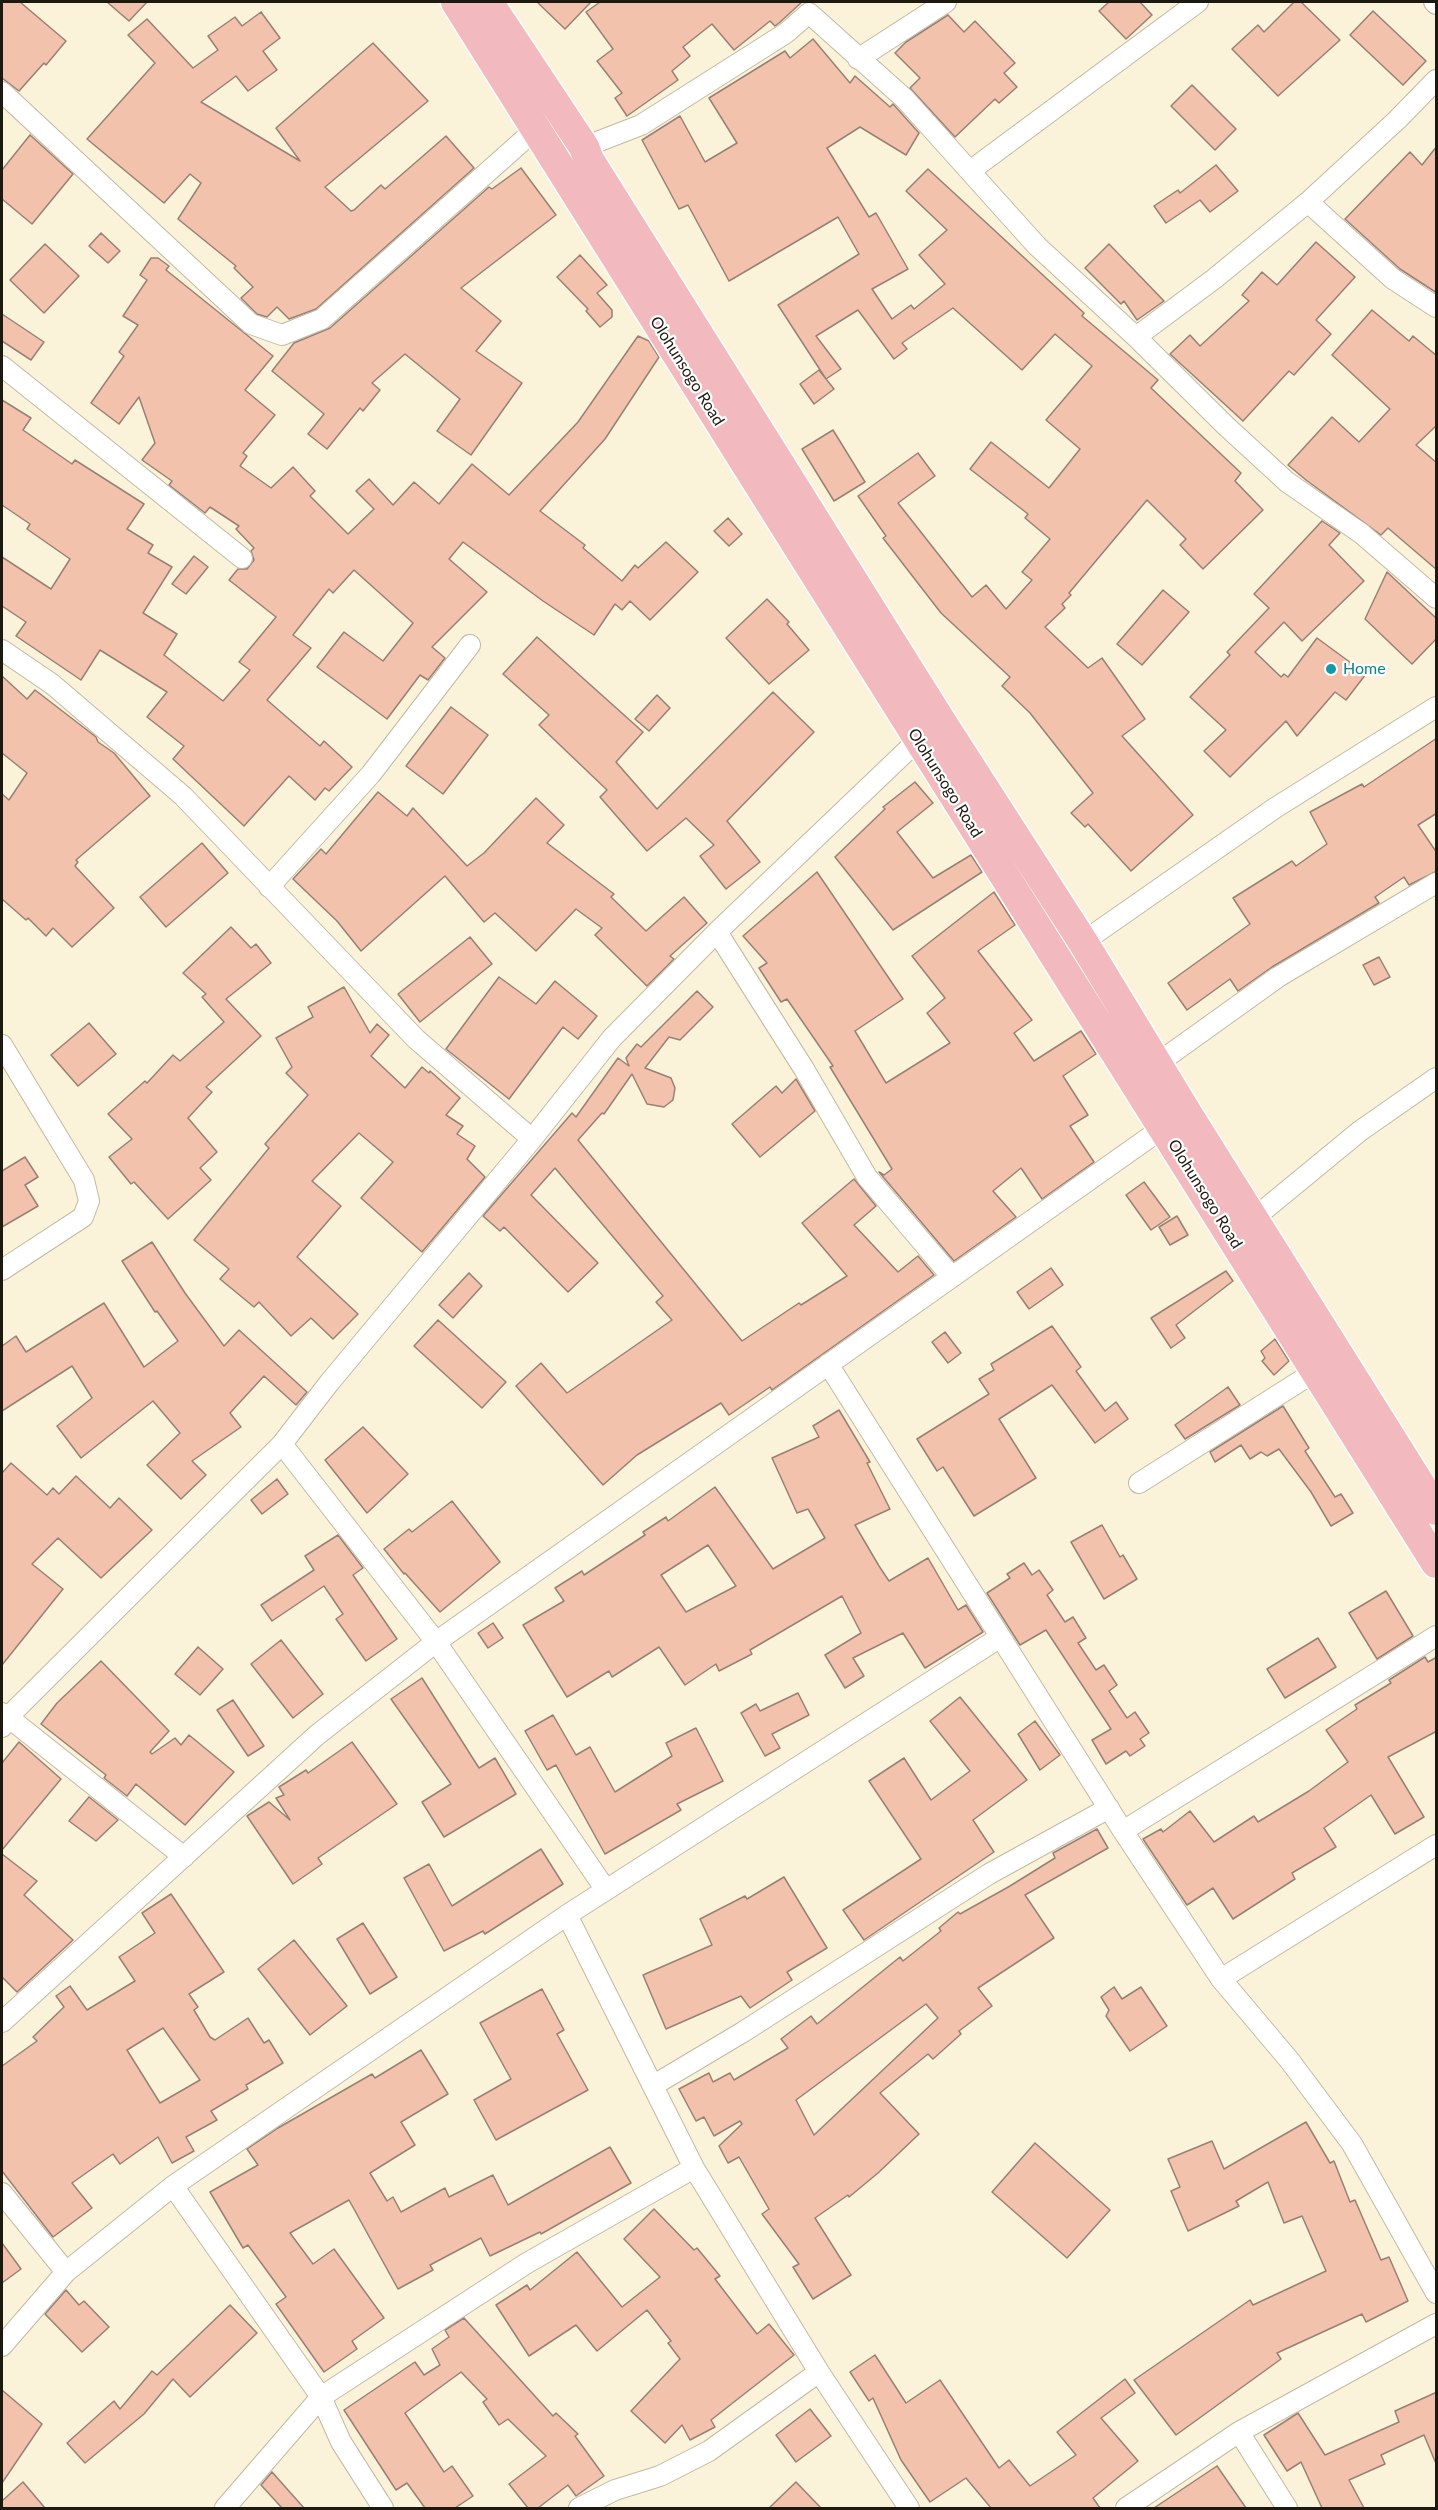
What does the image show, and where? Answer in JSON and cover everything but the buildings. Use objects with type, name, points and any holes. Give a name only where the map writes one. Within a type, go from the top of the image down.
[{"type":"main road","name":"Olohunsogo Road","points":[[456,2],[1437,1563]]},
{"type":"main road","name":"Olohunsogo Road","points":[[488,2],[585,147],[589,159],[1083,942],[1253,1219],[1437,1510]]},
{"type":"main road","points":[[731,441],[757,427]]},
{"type":"street","points":[[858,59],[946,2]]},
{"type":"street","points":[[970,171],[1198,2]]},
{"type":"street","points":[[585,147],[641,124],[786,33],[809,13],[905,99],[1037,246],[1287,482],[1362,534],[1437,598]]},
{"type":"street","points":[[1136,337],[1214,279],[1308,202],[1437,80]]},
{"type":"street","points":[[2,92],[251,324],[282,335],[322,319],[536,129]]},
{"type":"street","points":[[1308,202],[1393,279],[1437,308]]},
{"type":"street","points":[[2,366],[242,558]]},
{"type":"street","points":[[269,887],[371,774],[470,645]]},
{"type":"street","points":[[2,650],[52,684],[183,796],[416,1039],[532,1139]]},
{"type":"street","points":[[1083,942],[1275,808],[1437,707]]},
{"type":"street","points":[[184,1857],[4,1719],[282,1444],[329,1383],[532,1139],[612,1038],[717,932],[918,740]]},
{"type":"street","points":[[1158,1063],[1278,977],[1437,883]]},
{"type":"street","points":[[717,932],[804,1069],[867,1176],[952,1277]]},
{"type":"street","points":[[2,1046],[84,1180],[89,1201],[83,1217],[2,1270]]},
{"type":"street","points":[[1253,1219],[1360,1131],[1437,1078]]},
{"type":"street","points":[[2,2022],[317,1735],[436,1642],[1164,1127]]},
{"type":"street","points":[[828,1364],[999,1638],[1123,1832],[1221,1979],[1290,2061],[1352,2144],[1437,2293]]},
{"type":"street","points":[[1139,1483],[1316,1371]]},
{"type":"street","points":[[282,1444],[436,1642],[606,1890]]},
{"type":"street","points":[[1123,1832],[1437,1636]]},
{"type":"street","points":[[2,2346],[66,2272],[173,2186],[567,1915],[999,1638]]},
{"type":"street","points":[[654,2085],[742,2032],[989,1874],[1109,1808]]},
{"type":"street","points":[[1221,1979],[1437,1845]]},
{"type":"street","points":[[567,1915],[694,2168],[819,2372],[909,2508]]},
{"type":"street","points":[[225,2508],[321,2397],[527,2263],[694,2168]]},
{"type":"street","points":[[173,2186],[321,2397],[341,2442],[383,2508]]},
{"type":"street","points":[[2,2193],[66,2272]]},
{"type":"street","points":[[1126,2508],[1239,2432],[1437,2324]]},
{"type":"street","points":[[579,2508],[615,2490],[660,2476],[709,2451],[819,2372]]},
{"type":"street","points":[[1239,2432],[1287,2508]]},
{"type":"place","name":"Home","points":[[1331,669]]}]
